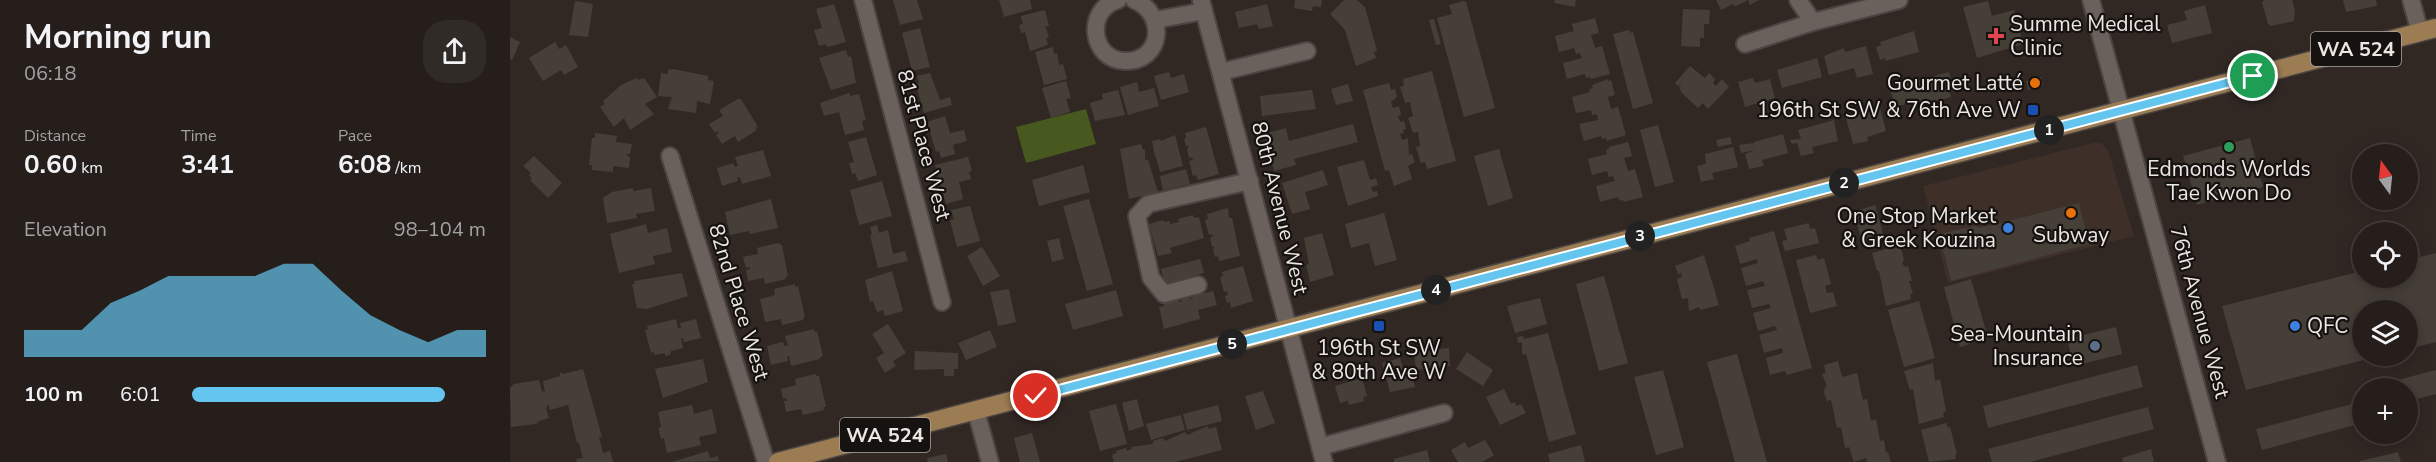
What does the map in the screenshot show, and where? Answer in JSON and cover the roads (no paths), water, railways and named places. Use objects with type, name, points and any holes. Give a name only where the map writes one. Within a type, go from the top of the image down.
[{"type":"main road","name":"WA 524","points":[[778,462],[816,457],[976,411],[2428,30]]},
{"type":"street","name":"81st Place West","points":[[862,0],[942,302]]},
{"type":"street","points":[[1118,0],[1104,8],[1098,16],[1095,26],[1098,45],[1114,59],[1134,60],[1151,49],[1157,30],[1150,10],[1134,0]]},
{"type":"street","points":[[1798,0],[1813,22]]},
{"type":"street","points":[[1744,44],[1813,22],[1899,0]]},
{"type":"street","name":"76th Avenue West","points":[[2091,0],[2217,462]]},
{"type":"street","points":[[2411,0],[2428,30]]},
{"type":"street","points":[[1155,20],[1203,5]]},
{"type":"street","name":"80th Avenue West","points":[[1203,5],[1287,329],[1322,454]]},
{"type":"street","points":[[1221,72],[1307,51]]},
{"type":"street","name":"82nd Place West","points":[[670,156],[766,462]]},
{"type":"street","points":[[1198,285],[1164,294],[1151,278],[1137,216],[1148,204],[1250,181]]},
{"type":"street","points":[[976,411],[990,462]]},
{"type":"street","points":[[1322,454],[1444,413]]},
{"type":"place","name":"Summe Medical Clinic","points":[[1996,36]]},
{"type":"place","name":"Gourmet Latté","points":[[2035,83]]},
{"type":"place","name":"196th St SW & 76th Ave W","points":[[2033,110]]},
{"type":"place","name":"Edmonds Worlds Tae Kwon Do","points":[[2229,147]]},
{"type":"place","name":"Subway","points":[[2071,213]]},
{"type":"place","name":"One Stop Market & Greek Kouzina","points":[[2008,228]]},
{"type":"place","name":"196th St SW & 80th Ave W","points":[[1379,326]]},
{"type":"place","name":"QFC","points":[[2295,326]]},
{"type":"place","name":"Sea-Mountain Insurance","points":[[2095,346]]}]
